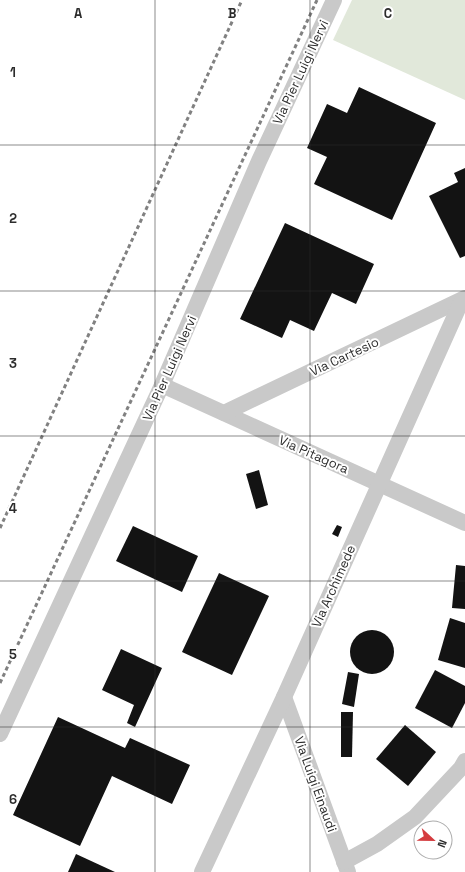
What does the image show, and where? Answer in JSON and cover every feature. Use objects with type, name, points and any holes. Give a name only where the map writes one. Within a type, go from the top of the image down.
[{"type":"street","name":"Via Pier Luigi Nervi","points":[[0,734],[162,385],[259,161],[334,0]]},
{"type":"street","name":"Via Cartesio","points":[[224,414],[463,299]]},
{"type":"street","name":"Via Archimede","points":[[202,872],[284,697],[463,299]]},
{"type":"street","name":"Via Pitagora","points":[[162,385],[465,523]]},
{"type":"street","name":"Via Luigi Einaudi","points":[[284,697],[346,867]]},
{"type":"street","points":[[346,867],[415,817],[461,768],[465,761]]},
{"type":"shaded area","points":[[352,0],[465,0],[465,100],[333,40]]},
{"type":"building","points":[[359,87],[436,123],[392,220],[314,184],[327,157],[307,148],[327,104],[347,113]]},
{"type":"building","points":[[465,168],[465,256],[460,258],[429,196],[458,182],[454,173]]},
{"type":"building","points":[[285,223],[374,264],[356,304],[332,293],[314,331],[290,320],[282,338],[240,319]]},
{"type":"building","points":[[259,470],[268,505],[256,509],[246,474]]},
{"type":"building","points":[[337,525],[342,527],[338,537],[332,534]]},
{"type":"building","points":[[133,526],[198,556],[182,592],[116,561]]},
{"type":"building","points":[[456,565],[465,566],[465,609],[452,608]]},
{"type":"building","points":[[219,573],[269,596],[232,675],[182,652]]},
{"type":"building","points":[[450,618],[465,623],[465,668],[438,660]]},
{"type":"building","points":[[368,630],[376,630],[381,631],[388,636],[393,643],[393,661],[388,668],[381,673],[368,674],[360,671],[353,664],[350,656],[350,648],[353,640],[360,633]]},
{"type":"building","points":[[121,649],[162,668],[135,727],[127,723],[134,705],[102,690]]},
{"type":"building","points":[[435,670],[465,686],[465,703],[452,728],[415,708]]},
{"type":"building","points":[[348,672],[359,674],[354,707],[342,704]]},
{"type":"building","points":[[341,712],[353,712],[352,757],[341,757]]},
{"type":"building","points":[[58,717],[125,748],[130,738],[190,765],[172,804],[112,776],[80,846],[13,815]]},
{"type":"building","points":[[405,725],[436,752],[408,786],[376,759]]},
{"type":"building","points":[[76,854],[115,872],[68,872]]},
{"type":"railway","points":[[0,528],[242,0]]},
{"type":"railway","points":[[0,683],[317,0]]}]
